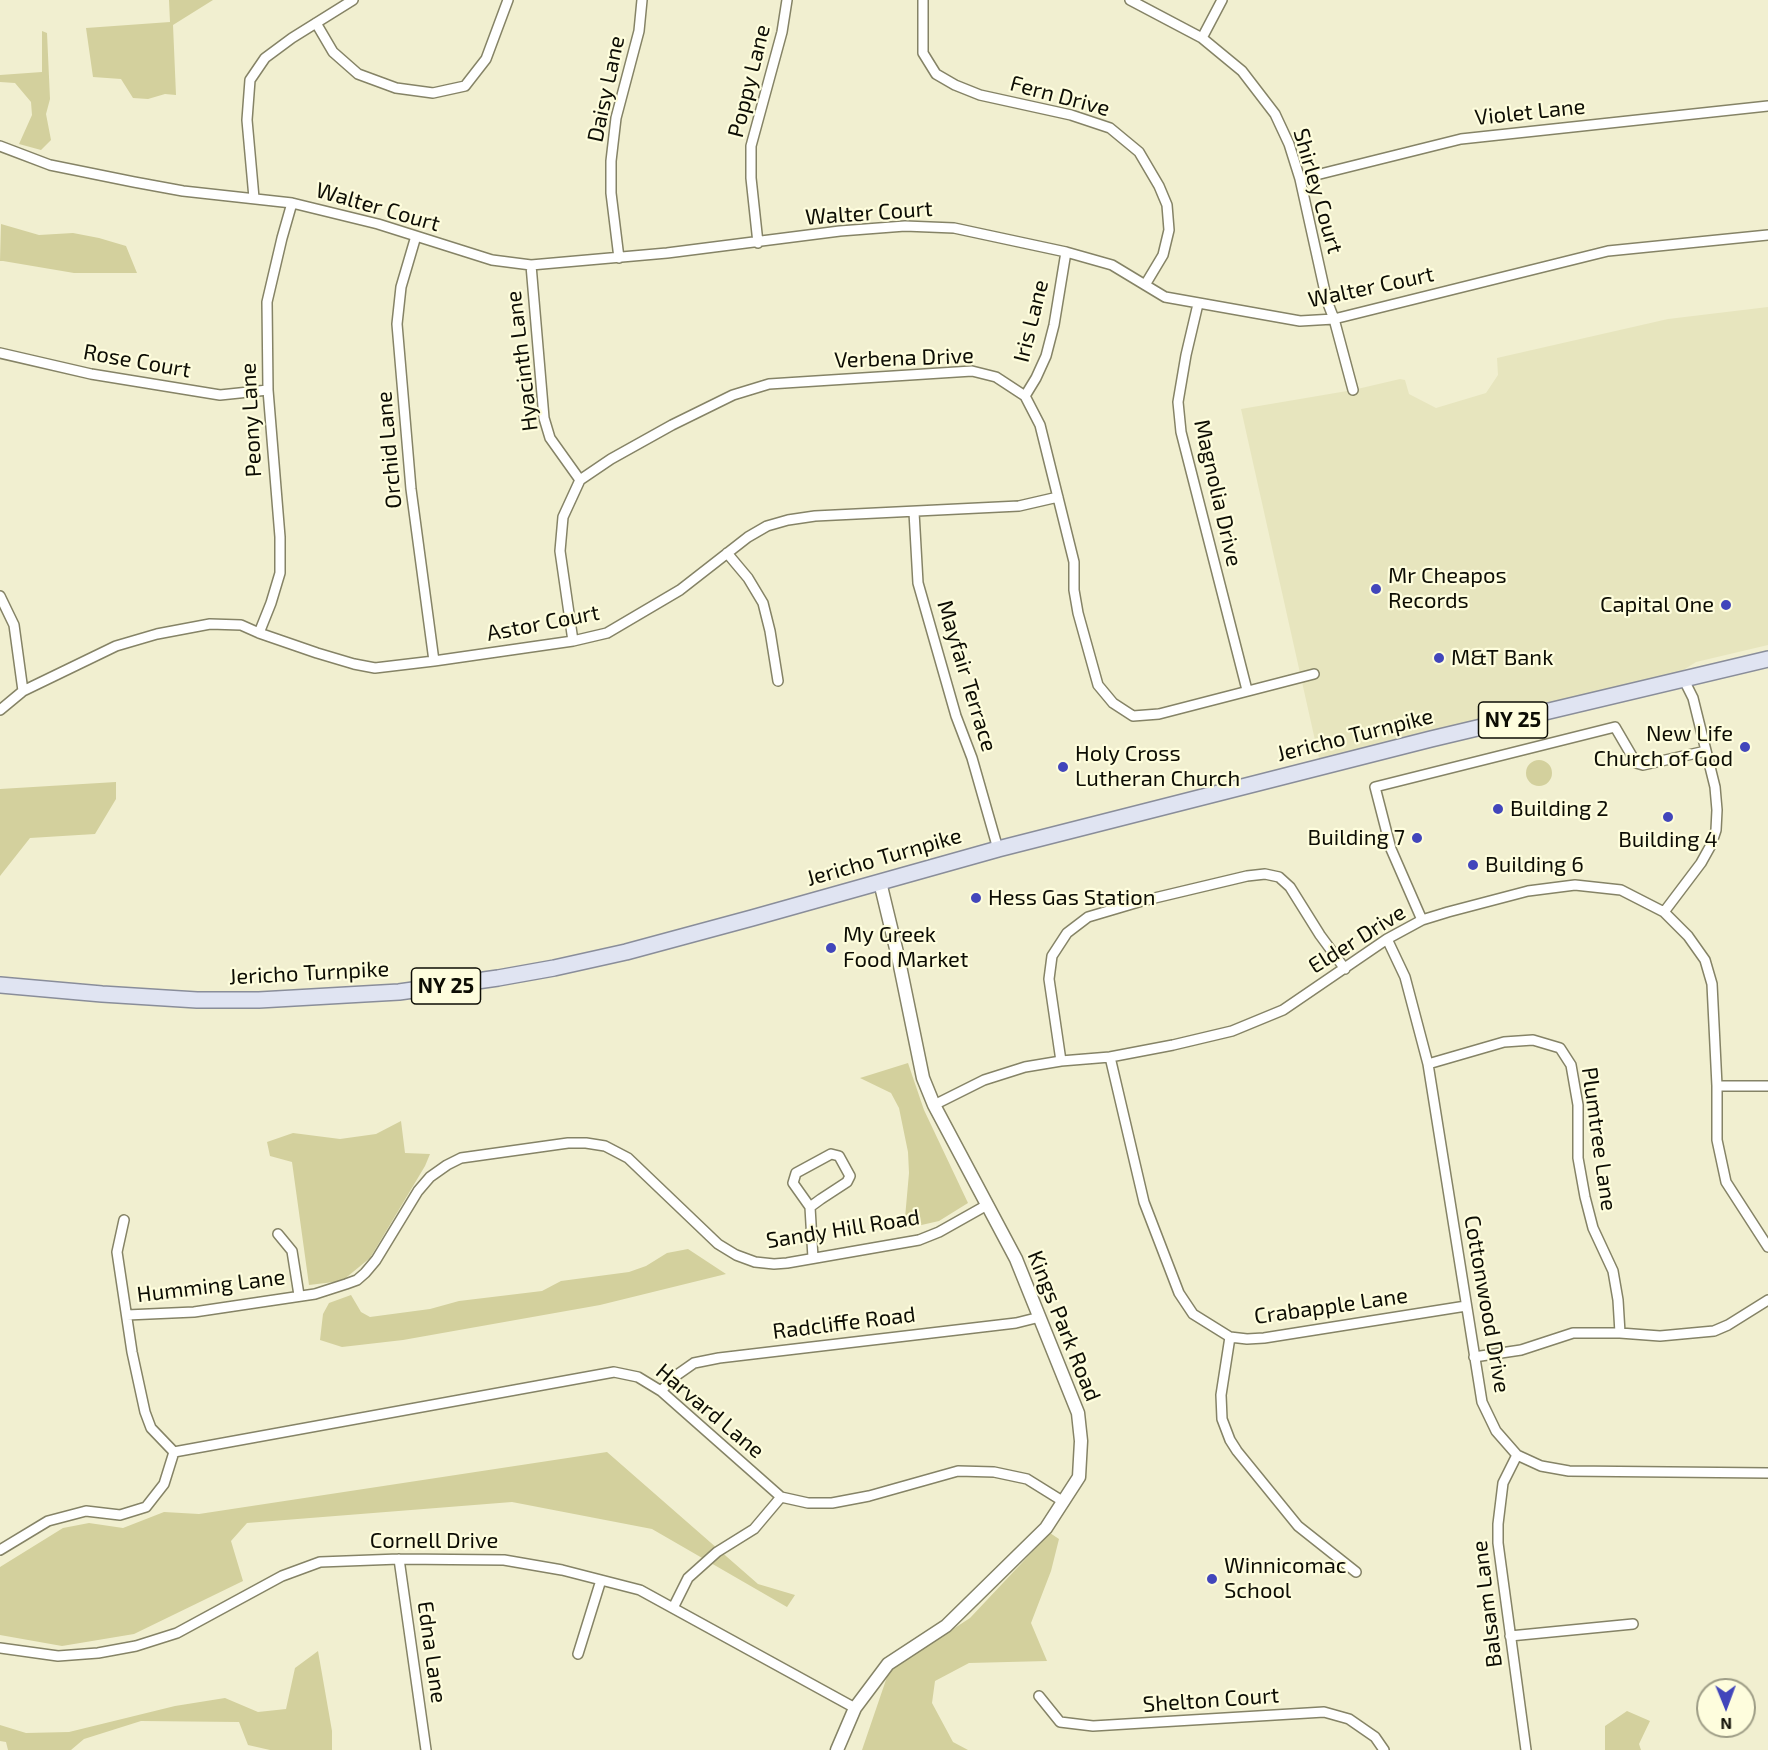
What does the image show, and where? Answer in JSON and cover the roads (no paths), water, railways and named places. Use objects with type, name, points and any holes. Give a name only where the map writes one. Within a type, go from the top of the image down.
[{"type":"main road","name":"Jericho Turnpike","points":[[0,985],[197,1000],[304,999],[399,992],[498,978],[636,949],[998,849],[1422,741],[1768,659]]},
{"type":"street","points":[[254,198],[247,120],[250,80],[265,58],[292,38],[354,0]]},
{"type":"street","points":[[316,23],[333,52],[358,74],[396,88],[433,93],[465,86],[486,59],[508,0]]},
{"type":"street","name":"Daisy Lane","points":[[619,258],[611,193],[611,161],[616,118],[639,31],[642,0]]},
{"type":"street","name":"Poppy Lane","points":[[758,243],[751,178],[751,146],[782,32],[787,0]]},
{"type":"street","name":"Fern Drive","points":[[922,0],[923,53],[936,74],[980,96],[1071,115],[1110,128],[1139,152],[1159,186],[1167,206],[1169,230],[1162,255],[1145,285]]},
{"type":"street","name":"Shirley Court","points":[[1130,0],[1202,38],[1242,71],[1275,114],[1289,144],[1300,179],[1327,301],[1353,390]]},
{"type":"street","points":[[1202,38],[1222,0]]},
{"type":"street","name":"Violet Lane","points":[[1300,179],[1461,139],[1768,106]]},
{"type":"street","name":"Walter Court","points":[[0,146],[50,165],[183,191],[292,204],[378,224],[492,260],[531,265],[758,243],[840,231],[905,226],[954,228],[1066,252],[1112,266],[1165,297],[1300,321],[1334,319],[1608,251],[1768,235]]},
{"type":"street","name":"Peony Lane","points":[[259,633],[280,573],[280,537],[268,390],[267,302],[292,204]]},
{"type":"street","name":"Orchid Lane","points":[[416,236],[401,287],[397,324],[411,489],[434,661]]},
{"type":"street","name":"Iris Lane","points":[[1024,396],[1036,378],[1046,356],[1054,325],[1066,252]]},
{"type":"street","name":"Hyacinth Lane","points":[[531,265],[544,418],[550,438],[579,480]]},
{"type":"street","name":"Magnolia Drive","points":[[1198,304],[1178,402],[1181,432],[1247,690]]},
{"type":"street","name":"Rose Court","points":[[0,353],[91,374],[220,396],[268,390]]},
{"type":"street","name":"Verbena Drive","points":[[579,480],[672,425],[733,395],[769,384],[972,371],[996,377],[1024,396],[1040,424],[1074,562],[1074,590],[1078,613],[1098,685],[1113,704],[1133,716],[1160,714],[1314,674]]},
{"type":"street","points":[[573,641],[560,551],[563,518],[579,480]]},
{"type":"street","name":"Astor Court","points":[[0,710],[23,691],[116,646],[158,634],[210,624],[241,625],[354,664],[375,668],[573,641],[608,633],[680,590],[727,552],[767,526],[815,516],[1019,506],[1058,497]]},
{"type":"street","name":"Mayfair Terrace","points":[[914,512],[918,583],[956,716],[972,758],[998,849]]},
{"type":"street","points":[[727,552],[748,578],[763,603],[778,681]]},
{"type":"street","points":[[0,596],[14,625],[23,691]]},
{"type":"street","points":[[1664,912],[1701,863],[1716,830],[1715,787],[1693,698],[1684,680]]},
{"type":"street","points":[[1422,920],[1391,849],[1375,787],[1615,727],[1636,763],[1643,765],[1706,751]]},
{"type":"street","points":[[1061,1061],[1049,979],[1052,956],[1067,933],[1088,917],[1142,901],[1247,876],[1265,874],[1279,877],[1290,887],[1345,969]]},
{"type":"street","name":"Kings Park Road","points":[[837,1750],[855,1708],[888,1664],[946,1626],[1046,1528],[1079,1477],[1082,1441],[1078,1413],[1016,1258],[934,1105],[923,1078],[880,882]]},
{"type":"street","name":"Elder Drive","points":[[934,1105],[984,1080],[1025,1067],[1110,1057],[1232,1031],[1283,1010],[1387,939],[1422,920],[1508,896],[1575,885],[1621,890],[1664,912],[1688,936],[1705,960],[1712,984],[1717,1140],[1726,1182],[1768,1247]]},
{"type":"street","name":"Cottonwood Drive","points":[[1387,939],[1405,977],[1428,1064],[1482,1402],[1496,1431],[1517,1455],[1541,1466],[1569,1471],[1768,1473]]},
{"type":"street","name":"Plumtree Lane","points":[[1428,1064],[1504,1042],[1533,1040],[1560,1048],[1571,1065],[1578,1105],[1578,1158],[1585,1197],[1593,1228],[1613,1271],[1620,1333]]},
{"type":"street","name":"Crabapple Lane","points":[[1110,1057],[1144,1202],[1179,1293],[1193,1314],[1230,1336],[1247,1339],[1466,1306]]},
{"type":"street","points":[[1717,1086],[1768,1086]]},
{"type":"street","name":"Sandy Hill Road","points":[[299,1295],[315,1294],[357,1280],[366,1274],[418,1191],[430,1177],[447,1165],[461,1158],[568,1143],[605,1146],[628,1158],[718,1244],[736,1255],[755,1262],[774,1264],[919,1240],[987,1206]]},
{"type":"street","points":[[810,1207],[847,1182],[850,1176],[839,1156],[831,1154],[796,1173],[793,1183],[810,1207],[813,1258]]},
{"type":"street","points":[[0,1550],[48,1521],[86,1510],[120,1515],[146,1507],[164,1484],[174,1452],[151,1428],[145,1412],[132,1352],[117,1252],[124,1220]]},
{"type":"street","points":[[278,1234],[292,1251],[299,1295]]},
{"type":"street","name":"Humming Lane","points":[[127,1315],[194,1312],[299,1295]]},
{"type":"street","points":[[1474,1357],[1521,1350],[1573,1334],[1620,1333],[1660,1336],[1714,1331],[1768,1300]]},
{"type":"street","name":"Radcliffe Road","points":[[661,1391],[674,1377],[694,1363],[719,1358],[1016,1323],[1040,1317]]},
{"type":"street","points":[[1230,1336],[1221,1395],[1222,1419],[1230,1440],[1298,1526],[1356,1572]]},
{"type":"street","name":"Harvard Lane","points":[[174,1452],[614,1372],[638,1377],[661,1391],[781,1497],[808,1503],[832,1503],[869,1496],[958,1471],[970,1471],[994,1472],[1027,1479],[1064,1502]]},
{"type":"street","name":"Balsam Lane","points":[[1517,1455],[1503,1483],[1498,1543],[1526,1750]]},
{"type":"street","points":[[673,1608],[688,1578],[717,1552],[754,1528],[781,1497]]},
{"type":"street","name":"Cornell Drive","points":[[0,1648],[58,1656],[98,1653],[136,1646],[177,1633],[282,1576],[320,1562],[399,1559],[504,1560],[562,1570],[640,1590],[855,1708]]},
{"type":"street","name":"Edna Lane","points":[[399,1559],[426,1750]]},
{"type":"street","points":[[578,1654],[602,1580]]},
{"type":"street","points":[[1510,1636],[1633,1624]]},
{"type":"street","name":"Shelton Court","points":[[1039,1696],[1060,1722],[1093,1726],[1324,1712],[1349,1719],[1376,1737],[1384,1750]]},
{"type":"place","name":"Mr Cheapos Records","points":[[1376,589]]},
{"type":"place","name":"Capital One","points":[[1726,605]]},
{"type":"place","name":"M&T Bank","points":[[1439,658]]},
{"type":"place","name":"New Life Church of God","points":[[1745,747]]},
{"type":"place","name":"Holy Cross Lutheran Church","points":[[1063,767]]},
{"type":"place","name":"Building 2","points":[[1498,809]]},
{"type":"place","name":"Building 4","points":[[1668,817]]},
{"type":"place","name":"Building 7","points":[[1417,838]]},
{"type":"place","name":"Building 6","points":[[1473,865]]},
{"type":"place","name":"Hess Gas Station","points":[[976,898]]},
{"type":"place","name":"My Greek Food Market","points":[[831,948]]},
{"type":"place","name":"Winnicomac School","points":[[1212,1579]]}]
